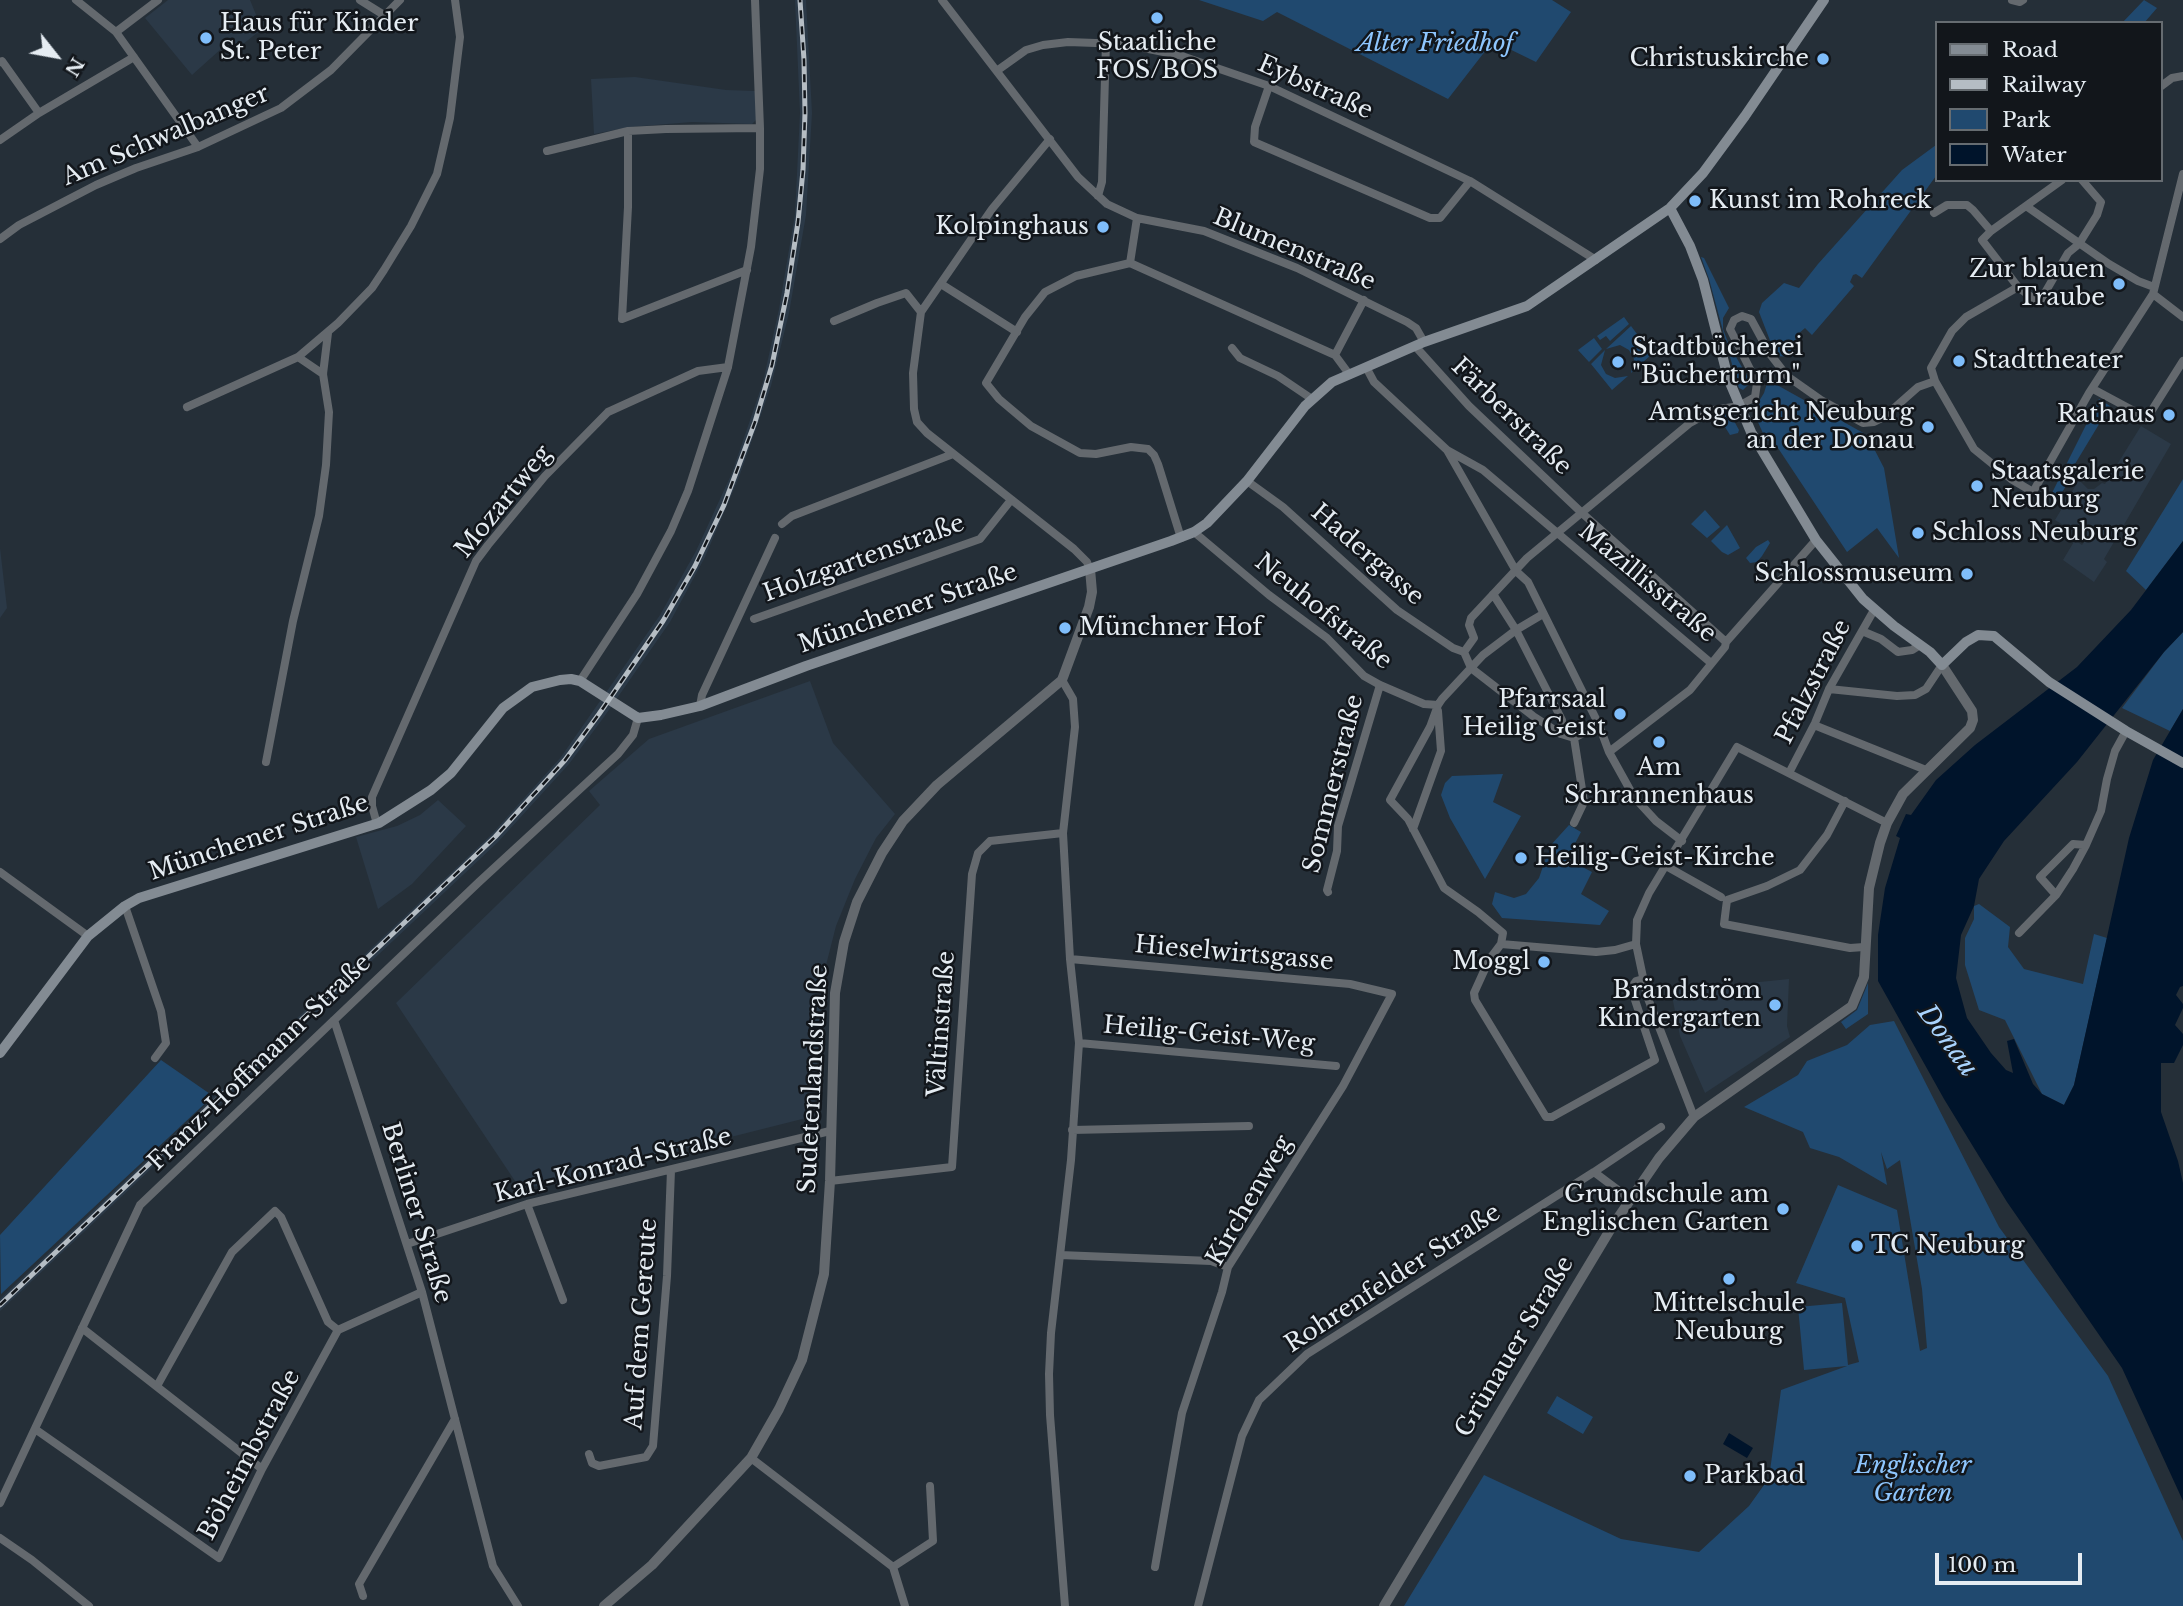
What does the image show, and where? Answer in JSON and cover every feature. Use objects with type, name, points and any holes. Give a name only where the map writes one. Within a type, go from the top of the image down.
[{"type":"main road","name":"Münchener Straße","points":[[638,718],[700,706],[806,666],[1194,532],[1207,523],[1247,481],[1311,399],[1332,382],[1420,344],[1527,306],[1670,208],[1703,173],[1825,0]]},
{"type":"main road","points":[[1670,208],[1690,246],[1703,280],[1728,378],[1751,432],[1816,540],[1874,610],[1942,665],[1978,635],[1988,634],[2001,640],[2049,682],[2126,731],[2183,763]]},
{"type":"main road","name":"Münchener Straße","points":[[0,1053],[89,936],[125,906],[139,898],[377,824],[402,810],[451,773],[503,708],[514,699],[532,687],[559,680],[580,681]]},
{"type":"main road","points":[[580,681],[638,718]]},
{"type":"street","points":[[76,0],[116,32],[198,147]]},
{"type":"street","points":[[116,32],[158,0]]},
{"type":"street","points":[[360,0],[384,15]]},
{"type":"street","name":"Am Schwalbanger","points":[[0,239],[38,215],[96,185],[198,147],[281,108],[331,70],[400,0]]},
{"type":"street","points":[[187,407],[298,357],[328,333],[372,288],[384,270],[411,226],[437,174],[450,118],[460,37],[455,0]]},
{"type":"street","points":[[580,681],[637,594],[671,531],[688,491],[728,367],[751,247],[760,169],[755,0]]},
{"type":"street","name":"Blumenstraße","points":[[943,0],[1078,177],[1098,196],[1121,212],[1137,218],[1213,234],[1297,268],[1407,322],[1416,328],[1420,344]]},
{"type":"street","points":[[2011,0],[2023,0]]},
{"type":"street","name":"Eybstraße","points":[[998,69],[1026,50],[1068,41],[1106,42],[1179,55],[1269,86],[1471,181],[1595,260]]},
{"type":"street","points":[[1098,196],[1102,182],[1106,42]]},
{"type":"street","points":[[0,140],[39,113],[134,57]]},
{"type":"street","points":[[1,62],[39,113]]},
{"type":"street","points":[[2162,86],[2172,78],[2183,76]]},
{"type":"street","points":[[1269,86],[1255,127],[1254,142],[1430,218],[1440,218],[1471,181]]},
{"type":"street","points":[[547,151],[628,131],[666,128],[760,128]]},
{"type":"street","points":[[628,131],[628,207],[622,320],[747,270]]},
{"type":"street","points":[[1050,139],[992,209],[921,312],[913,373],[914,409],[917,422],[927,433],[1081,555],[1090,569]]},
{"type":"street","points":[[2018,286],[1966,317],[1952,331],[1931,368],[1935,382],[1975,449],[2011,480],[2033,492],[2153,290],[2183,174]]},
{"type":"street","points":[[2059,182],[1982,240],[2018,286],[2039,303],[2068,253],[2079,244],[2097,215],[2101,202],[2084,182]]},
{"type":"street","points":[[1934,213],[1947,205],[1967,205],[1992,231]]},
{"type":"street","points":[[2026,206],[2079,244],[2153,290],[2183,317]]},
{"type":"street","points":[[1130,262],[1137,218]]},
{"type":"street","points":[[1181,538],[1158,464],[1148,449],[1131,447],[1096,454],[1080,453],[1031,426],[993,393],[986,383],[1038,299],[1076,276],[1130,262],[1335,355],[1349,374]]},
{"type":"street","points":[[941,284],[1017,332]]},
{"type":"street","points":[[834,321],[906,293],[921,312]]},
{"type":"street","points":[[1335,355],[1364,300]]},
{"type":"street","points":[[1599,725],[1574,738],[1561,734],[1471,668],[1464,652],[1474,638],[1469,625],[1471,618],[1527,558],[1690,423],[1714,410],[1739,406],[1755,397],[1757,383],[1730,329],[1737,317],[1745,316],[1753,321],[1770,354],[1787,376],[1821,400],[1864,423],[1884,417],[1918,387],[1935,382]]},
{"type":"street","points":[[266,762],[293,621],[319,516],[329,412],[323,374],[328,333]]},
{"type":"street","name":"Färberstraße","points":[[1420,344],[1469,405],[1582,513],[1726,642]]},
{"type":"street","points":[[1232,348],[1240,358],[1278,376],[1311,399]]},
{"type":"street","points":[[298,357],[323,374]]},
{"type":"street","points":[[2093,389],[2147,418],[2183,361]]},
{"type":"street","name":"Mozartweg","points":[[377,824],[372,797],[476,561],[488,545],[545,476],[607,412],[698,371],[728,367]]},
{"type":"street","points":[[1366,367],[1374,382],[1447,450],[1516,572],[1528,582],[1599,725],[1609,752],[1634,797],[1656,821],[1682,841]]},
{"type":"street","name":"Mazillisstraße","points":[[1447,450],[1483,470],[1711,663]]},
{"type":"street","points":[[782,524],[792,516],[953,454]]},
{"type":"street","name":"Hadergasse","points":[[1247,481],[1283,508],[1397,610],[1453,648],[1464,652]]},
{"type":"street","name":"Holzgartenstraße","points":[[754,619],[980,539],[1011,500]]},
{"type":"street","name":"Neuhofstraße","points":[[1194,532],[1327,638],[1364,676],[1424,704],[1438,705]]},
{"type":"street","points":[[700,706],[702,695],[775,538]]},
{"type":"street","points":[[1609,752],[1690,690],[1726,647],[1726,642],[1816,540]]},
{"type":"street","name":"Sudetenlandstraße","points":[[604,1606],[652,1565],[751,1458],[779,1409],[802,1360],[824,1274],[830,1181],[835,993],[844,942],[857,902],[882,853],[903,821],[937,785],[1062,680],[1089,607],[1092,592],[1090,569]]},
{"type":"street","points":[[1493,594],[1516,630],[1562,720],[1561,734]]},
{"type":"street","name":"Pfalzstraße","points":[[1789,773],[1829,689],[1874,610]]},
{"type":"street","points":[[1544,614],[1516,630],[1483,655],[1438,705],[1430,727],[1390,800],[1408,819],[1444,888],[1503,933],[1501,944],[1489,960],[1474,993],[1475,1000],[1546,1116],[1552,1116],[1655,1060],[1631,988],[1636,981],[1643,979]]},
{"type":"street","points":[[1862,631],[1881,639],[1898,652],[1920,645]]},
{"type":"street","points":[[1829,689],[1897,696],[1915,695],[1926,690],[1942,665]]},
{"type":"street","name":"Grünauer Straße","points":[[1384,1606],[1630,1199],[1659,1157],[1695,1117],[1852,1006],[1864,977],[1869,888],[1887,823],[1903,794],[1970,728],[1973,720],[1972,711],[1942,665]]},
{"type":"street","points":[[1062,680],[1073,699],[1075,727],[1063,833],[1070,959],[1079,1043],[1071,1160],[1051,1333],[1049,1396],[1065,1606]]},
{"type":"street","name":"Sommerstraße","points":[[1328,892],[1337,850],[1338,826],[1380,685]]},
{"type":"street","points":[[1413,830],[1441,751],[1438,705]]},
{"type":"street","name":"Franz-Hoffmann-Straße","points":[[0,1503],[140,1205],[618,754],[633,735],[638,718]]},
{"type":"street","points":[[1814,725],[1926,770]]},
{"type":"street","points":[[2019,933],[2056,895],[2086,845],[2101,811],[2115,751],[2126,731]]},
{"type":"street","points":[[1574,738],[1584,802],[1574,823]]},
{"type":"street","points":[[1695,1117],[1647,996],[1636,944],[1637,920],[1649,893],[1737,747],[1887,823]]},
{"type":"street","points":[[1666,866],[1724,898],[1767,886],[1800,870],[1827,835],[1846,801]]},
{"type":"street","name":"Vältinstraße","points":[[830,1181],[952,1167],[972,874],[978,853],[990,841],[1063,833]]},
{"type":"street","points":[[2056,895],[2040,877],[2073,844],[2086,845]]},
{"type":"street","points":[[0,872],[89,936]]},
{"type":"street","points":[[1724,898],[1724,924],[1850,948],[1864,947]]},
{"type":"street","name":"Münchener Straße","points":[[125,906],[161,1011],[166,1043],[155,1058]]},
{"type":"street","points":[[1501,944],[1596,952],[1636,944]]},
{"type":"street","name":"Hieselwirtsgasse","points":[[1070,959],[1350,984],[1392,994]]},
{"type":"street","name":"Kirchenweg","points":[[1155,1567],[1181,1413],[1228,1267],[1343,1086],[1392,994]]},
{"type":"street","name":"Berliner Straße","points":[[334,1020],[422,1292],[493,1566],[518,1606]]},
{"type":"street","name":"Heilig-Geist-Weg","points":[[1079,1043],[1336,1066]]},
{"type":"street","points":[[1072,1130],[1248,1126]]},
{"type":"street","name":"Rohrenfelder Straße","points":[[1198,1606],[1242,1436],[1259,1400],[1307,1354],[1661,1127]]},
{"type":"street","name":"Karl-Konrad-Straße","points":[[407,1244],[527,1204],[830,1131]]},
{"type":"street","name":"Auf dem Gereute","points":[[589,1454],[592,1463],[599,1466],[646,1457],[653,1446],[667,1276],[671,1170]]},
{"type":"street","points":[[1594,1172],[1630,1199]]},
{"type":"street","points":[[527,1204],[562,1300]]},
{"type":"street","points":[[158,1386],[232,1252],[275,1211],[281,1217],[328,1322],[338,1330],[422,1292]]},
{"type":"street","points":[[1060,1255],[1211,1261],[1228,1267]]},
{"type":"street","points":[[82,1328],[262,1469]]},
{"type":"street","name":"Böheimbstraße","points":[[35,1429],[219,1558],[262,1469],[338,1330]]},
{"type":"street","points":[[363,1596],[359,1584],[455,1419]]},
{"type":"street","points":[[751,1458],[893,1567],[905,1606]]},
{"type":"street","points":[[893,1567],[933,1541],[930,1486]]},
{"type":"street","points":[[0,1538],[89,1606]]},
{"type":"shaded area","name":"Haus für Kinder St. Peter","points":[[168,0],[250,0],[262,29],[238,48],[231,40],[192,75],[145,18]]},
{"type":"shaded area","points":[[795,0],[806,0],[812,113],[806,215],[789,313],[771,386],[739,477],[705,557],[670,622],[569,764],[498,842],[0,1311],[0,1299],[491,835],[561,757],[660,615],[696,551],[732,473],[763,382],[795,214],[800,113]]},
{"type":"shaded area","points":[[635,77],[726,90],[755,91],[757,119],[752,124],[692,122],[630,127],[594,134],[591,79]]},
{"type":"shaded area","points":[[2141,426],[2171,444],[2104,559],[2107,562],[2094,582],[2063,560],[2075,540],[2082,545],[2086,539],[2055,520],[2079,480],[2088,489],[2105,484]]},
{"type":"shaded area","points":[[0,548],[7,608],[0,618]]},
{"type":"shaded area","points":[[810,681],[833,743],[895,814],[876,838],[855,879],[836,926],[822,981],[814,1116],[521,1190],[396,1003],[600,805],[589,791],[649,739]]},
{"type":"shaded area","points":[[438,800],[466,826],[412,884],[378,909],[356,837],[397,826],[420,815]]},
{"type":"shaded area","points":[[1789,979],[1787,1026],[1790,1037],[1705,1093],[1680,1036],[1671,991]]},
{"type":"green space","name":"Alter Friedhof","points":[[1199,0],[1552,0],[1571,12],[1536,62],[1493,41],[1448,99],[1277,12],[1263,21]]},
{"type":"green space","points":[[2144,0],[2157,8],[2146,21],[2124,21]]},
{"type":"green space","points":[[1934,146],[1934,179],[1862,278],[1853,275],[1850,282],[1854,286],[1812,335],[1805,328],[1798,334],[1792,347],[1793,357],[1776,356],[1759,312],[1762,303],[1784,283],[1799,288],[1902,170]]},
{"type":"green space","points":[[1701,257],[1704,258],[1729,308],[1723,318],[1723,329],[1749,379],[1749,384],[1743,390],[1739,388],[1736,379]]},
{"type":"green space","points":[[1624,317],[1629,324],[1610,341],[1606,336],[1600,340],[1597,336]]},
{"type":"green space","points":[[1631,326],[1652,354],[1631,373],[1634,359],[1629,350],[1620,345],[1606,349]]},
{"type":"green space","points":[[1594,338],[1602,349],[1589,362],[1578,350]]},
{"type":"green space","points":[[1605,350],[1601,365],[1606,374],[1615,378],[1628,376],[1612,390],[1591,364]]},
{"type":"green space","points":[[1768,380],[1867,435],[1884,468],[1899,558],[1877,528],[1847,552],[1774,442],[1766,440],[1753,411]]},
{"type":"green space","points":[[2099,399],[2110,406],[2075,464],[2078,466],[2055,504],[2052,503],[2051,495]]},
{"type":"green space","points":[[1721,414],[1727,414],[1733,419],[1738,433],[1730,435]]},
{"type":"green space","points":[[2183,479],[2183,541],[2146,590],[2126,571]]},
{"type":"green space","points":[[1705,510],[1720,527],[1707,538],[1691,524]]},
{"type":"green space","points":[[1727,525],[1740,548],[1728,555],[1711,541]]},
{"type":"green space","points":[[1768,540],[1770,543],[1762,556],[1757,562],[1750,563],[1746,558],[1756,547]]},
{"type":"green space","points":[[2183,632],[2183,709],[2170,731],[2122,708],[2164,652]]},
{"type":"green space","points":[[1503,774],[1493,802],[1521,816],[1485,879],[1450,818],[1441,795],[1445,783],[1452,776]]},
{"type":"green space","points":[[1569,825],[1581,832],[1567,859],[1592,872],[1581,894],[1609,911],[1600,925],[1502,918],[1492,904],[1495,892],[1514,898],[1526,894],[1539,878],[1550,846]]},
{"type":"green space","points":[[1979,904],[2010,927],[2008,947],[2024,969],[2083,984],[2094,934],[2107,938],[2074,1085],[2064,1105],[2042,1094],[2005,1020],[1979,1010],[1965,965],[1965,938],[1974,919],[1974,906]]},
{"type":"green space","points":[[1868,983],[1868,1014],[1846,1029],[1841,1022],[1857,1010]]},
{"type":"green space","name":"Englischer Garten","points":[[1894,1021],[1999,1227],[2108,1376],[2183,1541],[2183,1606],[1404,1606],[1484,1475],[1621,1539],[1699,1552],[1749,1506],[1769,1478],[1781,1390],[1847,1366],[1804,1370],[1798,1307],[1842,1303],[1848,1365],[1859,1362],[1845,1298],[1796,1283],[1838,1185],[1897,1210],[1920,1351],[1927,1348],[1922,1289],[1900,1160],[1887,1169],[1881,1152],[1887,1185],[1839,1157],[1810,1148],[1803,1132],[1744,1107],[1798,1075],[1807,1061],[1847,1045],[1870,1025]]},
{"type":"green space","points":[[161,1060],[213,1096],[1,1294],[0,1235]]},
{"type":"green space","points":[[1557,1396],[1593,1417],[1583,1434],[1547,1413]]},
{"type":"water","name":"Donau","points":[[2183,541],[2183,632],[2077,762],[2004,841],[1979,879],[1974,906],[1961,935],[1956,978],[1967,1018],[1991,1053],[2006,1070],[2013,1073],[2007,1041],[2014,1039],[2033,1084],[2042,1094],[2064,1105],[2074,1085],[2129,838],[2153,760],[2183,709],[2183,986],[2176,995],[2183,1008],[2175,1025],[2183,1034],[2183,1045],[2174,1063],[2161,1063],[2161,1112],[2183,1183],[2183,1501],[2122,1368],[2007,1202],[1944,1099],[1878,981],[1878,935],[1885,888],[1900,838],[1896,836],[1906,814],[1911,815],[1936,780],[1975,745],[2077,667],[2131,610]]},
{"type":"water","points":[[1729,1433],[1753,1448],[1747,1458],[1723,1444]]},
{"type":"railway","points":[[0,1305],[495,837],[565,760],[663,621],[695,566],[724,505],[755,422],[772,365],[787,293],[803,170],[805,113],[800,0]]},
{"type":"place","name":"Staatliche FOS/BOS","points":[[1157,18]]},
{"type":"place","name":"Haus für Kinder St. Peter","points":[[206,38]]},
{"type":"place","name":"Christuskirche","points":[[1823,59]]},
{"type":"place","name":"Kunst im Rohreck","points":[[1695,201]]},
{"type":"place","name":"Kolpinghaus","points":[[1103,227]]},
{"type":"place","name":"Zur blauen Traube","points":[[2119,284]]},
{"type":"place","name":"Stadttheater","points":[[1959,361]]},
{"type":"place","name":"Stadtbücherei \"Bücherturm\"","points":[[1618,362]]},
{"type":"place","name":"Rathaus","points":[[2169,415]]},
{"type":"place","name":"Amtsgericht Neuburg an der Donau","points":[[1928,427]]},
{"type":"place","name":"Staatsgalerie Neuburg","points":[[1977,486]]},
{"type":"place","name":"Schloss Neuburg","points":[[1918,533]]},
{"type":"place","name":"Schlossmuseum","points":[[1967,574]]},
{"type":"place","name":"Münchner Hof","points":[[1065,628]]},
{"type":"place","name":"Pfarrsaal Heilig Geist","points":[[1620,714]]},
{"type":"place","name":"Am Schrannenhaus","points":[[1659,742]]},
{"type":"place","name":"Heilig-Geist-Kirche","points":[[1521,858]]},
{"type":"place","name":"Moggl","points":[[1544,962]]},
{"type":"place","name":"Brändström Kindergarten","points":[[1775,1005]]},
{"type":"place","name":"Grundschule am Englischen Garten","points":[[1783,1209]]},
{"type":"place","name":"TC Neuburg","points":[[1857,1246]]},
{"type":"place","name":"Mittelschule Neuburg","points":[[1729,1279]]},
{"type":"place","name":"Parkbad","points":[[1690,1476]]}]
